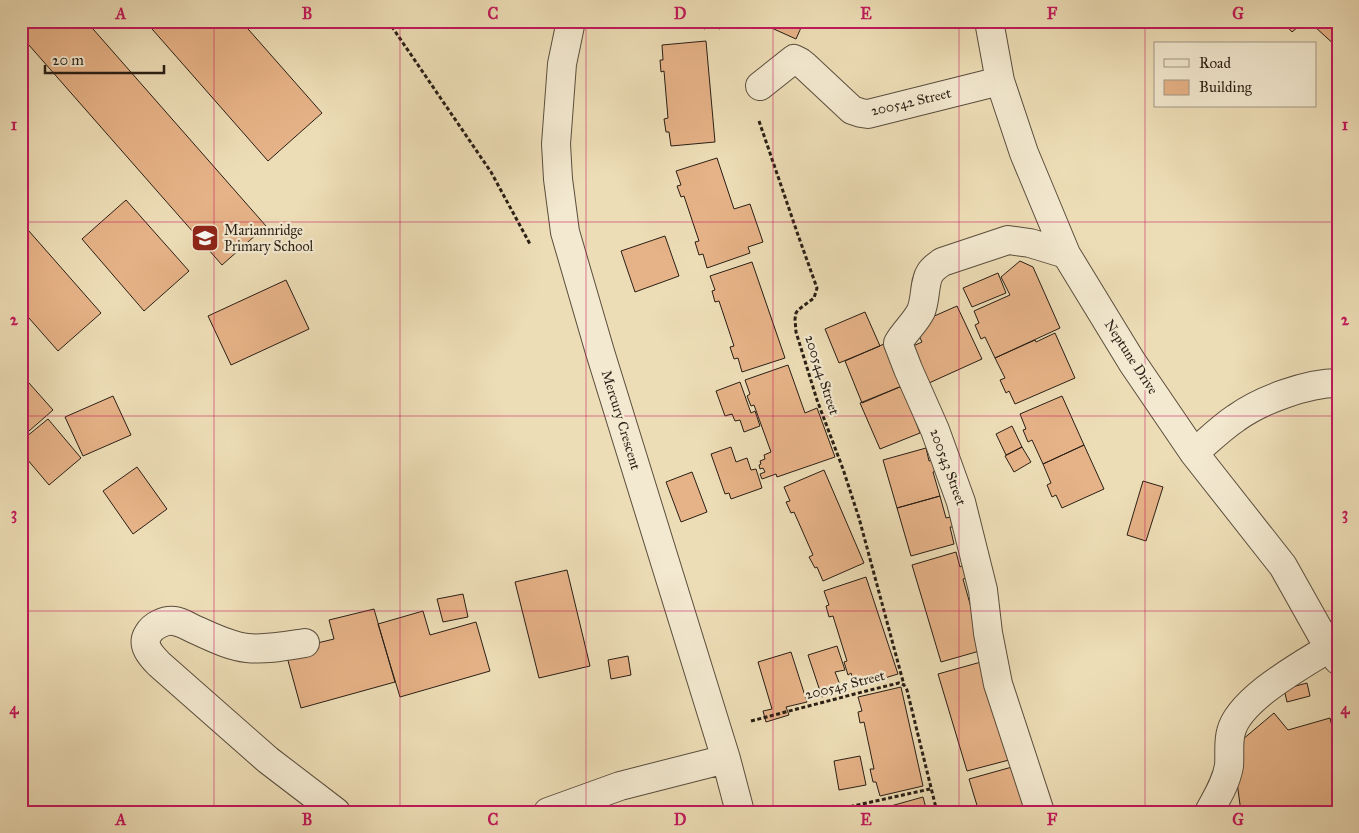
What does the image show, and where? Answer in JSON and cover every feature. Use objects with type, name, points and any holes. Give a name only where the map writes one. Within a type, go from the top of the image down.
[{"type":"street","name":"Mercury Crescent","points":[[571,21],[562,64],[556,144],[558,179],[565,232],[600,352],[717,729],[740,812]]},
{"type":"street","name":"Neptune Drive","points":[[989,21],[1000,81],[1024,153],[1066,254],[1132,362],[1194,453],[1283,566],[1333,654]]},
{"type":"street","name":"200542 Street","points":[[760,86],[794,59],[805,66],[852,110],[868,114],[1000,81]]},
{"type":"street","name":"200543 Street","points":[[1040,812],[998,684],[988,633],[983,590],[962,502],[935,430],[898,343],[921,310],[926,297],[929,275],[942,262],[1008,240],[1030,243],[1066,254]]},
{"type":"street","points":[[1194,453],[1236,418],[1254,407],[1278,396],[1304,388],[1320,384],[1338,383]]},
{"type":"street","points":[[305,643],[277,647],[247,648],[229,644],[174,621],[156,625],[146,636],[145,642],[150,654],[159,664],[268,760],[336,812]]},
{"type":"street","points":[[1209,812],[1223,787],[1229,769],[1230,733],[1235,721],[1246,708],[1278,679],[1333,654]]},
{"type":"street","points":[[548,812],[620,786],[726,759]]},
{"type":"path","points":[[388,21],[491,172],[535,249]]},
{"type":"path","name":"200544 Street","points":[[760,86],[752,91],[752,101],[817,288],[814,298],[796,313],[796,332],[817,400],[860,518],[904,685]]},
{"type":"path","name":"200545 Street","points":[[717,729],[870,690],[899,684],[904,685],[907,690],[937,812]]},
{"type":"path","points":[[805,812],[844,808],[930,789]]},
{"type":"building","points":[[21,21],[86,21],[266,226],[222,265],[21,36]]},
{"type":"building","points":[[145,21],[241,21],[322,113],[268,161]]},
{"type":"building","points":[[680,21],[723,21],[720,29],[706,24],[705,29]]},
{"type":"building","points":[[756,21],[804,21],[796,39]]},
{"type":"building","points":[[1282,21],[1305,21],[1292,32]]},
{"type":"building","points":[[1318,21],[1338,21],[1338,48],[1314,26]]},
{"type":"building","points":[[706,41],[715,142],[671,146],[669,132],[666,132],[664,119],[668,118],[664,71],[661,72],[660,60],[663,60],[662,45]]},
{"type":"building","points":[[717,158],[734,209],[750,204],[763,242],[748,247],[750,253],[707,268],[703,254],[699,255],[695,242],[699,241],[684,196],[681,197],[677,186],[681,185],[676,171]]},
{"type":"building","points":[[126,200],[189,271],[144,311],[82,239]]},
{"type":"building","points":[[21,222],[101,313],[58,351],[21,309]]},
{"type":"building","points":[[665,236],[679,276],[635,292],[621,251]]},
{"type":"building","points":[[1020,261],[1033,267],[1060,328],[995,358],[985,337],[981,339],[975,325],[979,323],[974,311],[1010,295],[1001,277]]},
{"type":"building","points":[[752,262],[785,358],[742,372],[738,358],[734,359],[730,347],[734,346],[719,301],[715,302],[712,291],[715,290],[710,276]]},
{"type":"building","points":[[998,273],[1006,293],[972,307],[963,288]]},
{"type":"building","points":[[286,280],[309,329],[231,365],[208,316]]},
{"type":"building","points":[[957,306],[982,359],[929,383],[913,346],[922,342],[914,325]]},
{"type":"building","points":[[865,312],[880,346],[839,363],[825,329]]},
{"type":"building","points":[[1055,333],[1075,378],[1015,404],[1009,391],[1006,393],[1000,380],[1005,378],[995,358]]},
{"type":"building","points":[[884,344],[902,386],[862,403],[845,361]]},
{"type":"building","points":[[788,365],[805,413],[817,408],[835,457],[777,477],[776,474],[762,479],[760,474],[765,472],[763,468],[760,469],[760,461],[765,459],[764,455],[771,452],[754,405],[751,406],[747,396],[750,394],[745,380]]},
{"type":"building","points":[[21,374],[53,410],[21,438]]},
{"type":"building","points":[[740,382],[751,413],[755,411],[760,426],[744,432],[740,420],[735,421],[732,414],[725,416],[716,391]]},
{"type":"building","points":[[902,386],[921,417],[915,420],[920,433],[880,449],[860,403]]},
{"type":"building","points":[[113,396],[131,435],[83,456],[65,417]]},
{"type":"building","points":[[1062,396],[1084,445],[1043,464],[1032,440],[1028,442],[1023,430],[1026,429],[1020,414]]},
{"type":"building","points":[[48,419],[81,458],[49,485],[21,452],[21,441]]},
{"type":"building","points":[[1012,426],[1022,447],[1006,455],[996,434]]},
{"type":"building","points":[[1084,445],[1104,489],[1062,508],[1056,495],[1052,497],[1047,485],[1051,483],[1043,464]]},
{"type":"building","points":[[731,447],[736,462],[747,458],[751,470],[756,469],[762,488],[731,499],[729,493],[725,494],[711,454]]},
{"type":"building","points":[[1022,447],[1031,462],[1014,472],[1005,456]]},
{"type":"building","points":[[926,448],[929,461],[933,460],[937,471],[933,472],[940,496],[897,508],[883,460]]},
{"type":"building","points":[[137,467],[167,509],[133,534],[103,491]]},
{"type":"building","points":[[824,470],[864,563],[823,581],[817,567],[815,568],[809,557],[813,555],[794,512],[791,513],[786,502],[790,501],[784,487]]},
{"type":"building","points":[[692,472],[707,512],[681,522],[666,482]]},
{"type":"building","points":[[1143,481],[1163,487],[1146,541],[1127,535]]},
{"type":"building","points":[[940,496],[946,518],[950,517],[953,527],[950,527],[954,544],[911,556],[897,508]]},
{"type":"building","points":[[956,552],[960,567],[963,565],[967,578],[963,579],[983,650],[941,662],[912,565]]},
{"type":"building","points":[[567,570],[590,666],[539,678],[515,582]]},
{"type":"building","points":[[866,577],[898,674],[855,687],[851,673],[848,675],[844,662],[847,661],[833,616],[829,617],[826,606],[829,605],[824,591]]},
{"type":"building","points":[[463,594],[468,617],[443,622],[437,599]]},
{"type":"building","points":[[374,609],[395,682],[301,708],[287,657],[313,644],[334,639],[329,620]]},
{"type":"building","points":[[423,611],[430,635],[476,622],[490,671],[400,697],[378,624]]},
{"type":"building","points":[[837,646],[845,670],[835,672],[842,690],[822,697],[808,655]]},
{"type":"building","points":[[791,652],[807,702],[786,707],[789,715],[766,722],[763,711],[772,709],[758,662]]},
{"type":"building","points":[[628,656],[631,675],[611,679],[608,660]]},
{"type":"building","points":[[981,662],[1009,760],[967,771],[938,674]]},
{"type":"building","points":[[1307,683],[1310,696],[1287,702],[1284,689]]},
{"type":"building","points":[[901,687],[923,786],[880,796],[876,782],[873,782],[870,769],[874,769],[864,722],[860,723],[858,712],[862,711],[858,697]]},
{"type":"building","points":[[1274,713],[1288,730],[1330,718],[1338,751],[1338,812],[1241,812],[1237,782],[1236,745]]},
{"type":"building","points":[[860,756],[866,785],[839,790],[834,761]]},
{"type":"building","points":[[1012,767],[1025,812],[979,812],[969,779]]},
{"type":"building","points":[[923,797],[927,812],[880,812],[880,809]]},
{"type":"place","name":"Mariannridge Primary School","points":[[205,238]]}]
